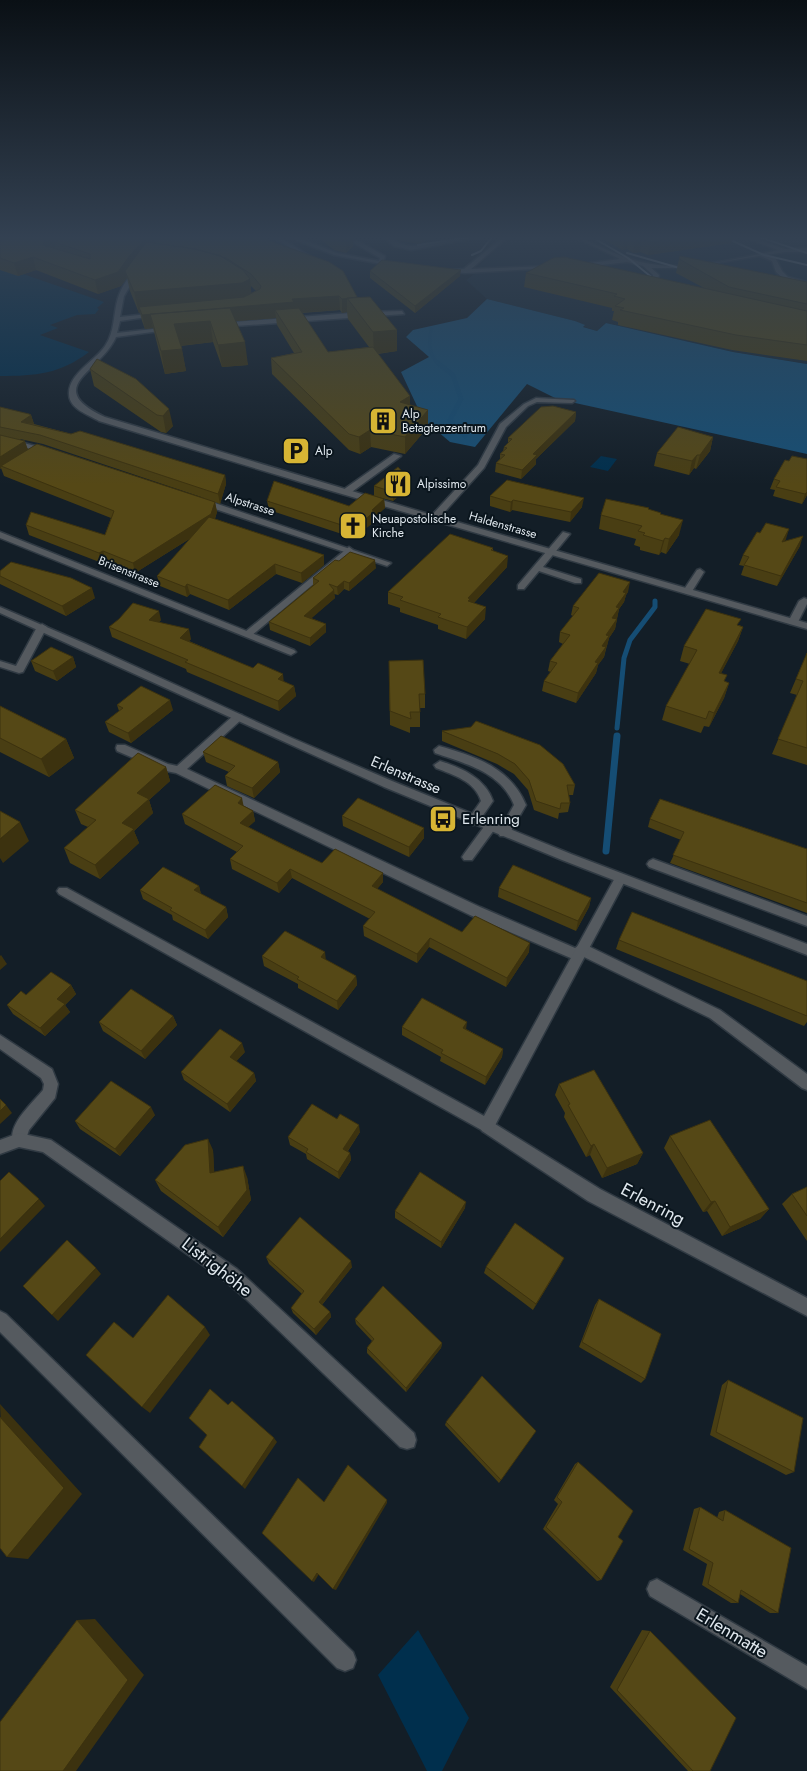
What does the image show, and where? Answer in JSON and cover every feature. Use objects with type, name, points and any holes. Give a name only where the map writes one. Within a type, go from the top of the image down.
[{"type":"street","name":"Haldenstrasse","points":[[117,320],[114,335],[107,347],[73,385],[72,394],[74,400],[81,408],[102,419],[807,626]]},
{"type":"street","points":[[217,325],[289,320]]},
{"type":"street","points":[[114,335],[179,329]]},
{"type":"street","points":[[434,518],[481,466],[503,426],[526,406],[536,400],[572,401]]},
{"type":"street","points":[[0,439],[57,454]]},
{"type":"street","points":[[31,454],[39,448]]},
{"type":"street","points":[[346,492],[397,456]]},
{"type":"street","name":"Alpstrasse","points":[[188,497],[387,563]]},
{"type":"street","points":[[521,587],[566,534]]},
{"type":"street","name":"Brisenstrasse","points":[[0,535],[291,652]]},
{"type":"street","points":[[248,634],[349,550]]},
{"type":"street","points":[[537,568],[578,581]]},
{"type":"street","points":[[688,591],[700,572]]},
{"type":"street","points":[[793,622],[804,601]]},
{"type":"street","name":"Erlenstrasse","points":[[0,610],[473,821],[807,950]]},
{"type":"street","points":[[0,664],[19,670],[42,628]]},
{"type":"street","points":[[179,770],[238,717]]},
{"type":"street","points":[[121,748],[165,767],[179,770],[475,911],[580,952],[715,1014],[807,1083]]},
{"type":"street","points":[[439,750],[494,771],[507,781],[517,795],[520,805],[504,833]]},
{"type":"street","points":[[440,765],[461,773],[486,793],[488,801],[473,821]]},
{"type":"street","points":[[468,857],[490,827]]},
{"type":"street","points":[[653,864],[807,921]]},
{"type":"street","points":[[487,1126],[620,879]]},
{"type":"street","name":"Erlenring","points":[[63,891],[487,1126],[594,1195],[807,1307]]},
{"type":"street","points":[[0,1041],[47,1074],[51,1084],[50,1093],[22,1127],[19,1140]]},
{"type":"street","name":"Listrighöhe","points":[[0,1147],[19,1140],[46,1144],[231,1275],[407,1440]]},
{"type":"street","points":[[0,1320],[152,1472],[345,1660]]},
{"type":"street","name":"Erlenmatte","points":[[657,1589],[807,1678]]},
{"type":"shaded area","points":[[0,320],[64,320],[50,325],[58,328],[40,335],[89,352],[68,365],[47,372],[0,376]]},
{"type":"shaded area","points":[[460,320],[570,320],[585,325],[583,327],[597,331],[606,323],[733,352],[807,364],[807,454],[557,399],[527,384],[475,447],[450,442],[423,419],[401,372],[429,357],[406,337],[413,330]]},
{"type":"shaded area","points":[[570,320],[807,320],[807,364],[733,352],[606,323],[597,331],[582,326]]},
{"type":"shaded area","points":[[601,456],[617,459],[608,471],[590,467]]},
{"type":"shaded area","points":[[418,1630],[469,1718],[442,1771],[427,1771],[378,1675]]},
{"type":"building","points":[[152,320],[235,320],[245,342],[218,345],[210,321],[174,324],[182,349],[161,351]]},
{"type":"building","points":[[281,320],[307,320],[328,352],[373,347],[410,396],[400,402],[428,410],[405,437],[370,430],[359,437],[349,434],[271,358],[302,352]]},
{"type":"building","points":[[364,320],[389,320],[397,330],[373,332]]},
{"type":"building","points":[[665,320],[807,320],[807,345],[736,335]]},
{"type":"building","points":[[97,359],[136,379],[169,409],[163,416],[157,415],[90,369]]},
{"type":"building","points":[[553,406],[576,412],[533,454],[537,455],[522,470],[496,463],[505,455],[500,454],[507,448],[504,447],[512,439],[508,438],[541,407]]},
{"type":"building","points":[[0,407],[31,415],[21,422],[71,434],[80,431],[225,475],[218,494],[40,435],[0,427]]},
{"type":"building","points":[[678,427],[713,437],[700,455],[697,455],[692,461],[657,453]]},
{"type":"building","points":[[0,435],[25,441],[0,457]]},
{"type":"building","points":[[37,444],[215,502],[211,514],[133,563],[103,551],[99,553],[26,525],[31,512],[105,535],[114,511],[1,466]]},
{"type":"building","points":[[792,456],[807,459],[807,492],[805,494],[776,487],[780,481],[774,479],[785,460],[789,461]]},
{"type":"building","points":[[398,467],[408,478],[393,492],[374,486]]},
{"type":"building","points":[[507,480],[584,498],[571,512],[513,500],[511,502],[490,496]]},
{"type":"building","points":[[274,481],[349,506],[365,493],[384,499],[372,510],[375,511],[354,529],[267,501]]},
{"type":"building","points":[[606,499],[649,508],[660,514],[683,520],[669,539],[665,538],[663,541],[643,535],[645,533],[638,531],[642,526],[601,515]]},
{"type":"building","points":[[209,517],[324,555],[301,573],[275,564],[228,600],[187,584],[185,587],[157,576]]},
{"type":"building","points":[[766,523],[789,529],[782,542],[803,536],[781,576],[744,565],[749,557],[743,555],[757,532],[760,533]]},
{"type":"building","points":[[450,534],[493,548],[491,550],[508,556],[468,598],[470,599],[468,601],[486,607],[467,627],[438,617],[441,614],[400,600],[403,597],[388,592]]},
{"type":"building","points":[[350,552],[375,560],[349,583],[344,581],[337,587],[329,584],[334,590],[304,616],[326,624],[310,638],[269,622],[319,581],[313,578],[335,560],[339,561]]},
{"type":"building","points":[[11,562],[71,578],[92,588],[62,606],[0,576],[0,571]]},
{"type":"building","points":[[599,573],[630,582],[623,592],[626,593],[616,607],[619,608],[612,618],[617,619],[606,635],[609,636],[602,646],[606,647],[595,662],[598,663],[578,693],[544,681],[557,663],[550,661],[570,635],[560,632],[579,608],[573,606]]},
{"type":"building","points":[[133,603],[159,611],[149,620],[189,629],[180,638],[253,668],[258,663],[283,674],[278,679],[294,686],[278,701],[185,662],[188,660],[109,627]]},
{"type":"building","points":[[706,609],[741,619],[737,625],[743,627],[719,673],[727,675],[724,681],[729,683],[714,713],[709,711],[706,719],[666,706],[697,650],[684,646]]},
{"type":"building","points":[[51,647],[73,657],[53,671],[31,661]]},
{"type":"building","points":[[807,653],[807,748],[778,739],[803,681],[796,679]]},
{"type":"building","points":[[423,660],[425,694],[419,694],[420,712],[410,712],[411,719],[390,711],[389,661]]},
{"type":"building","points":[[141,686],[170,700],[128,733],[105,722],[123,708],[117,705]]},
{"type":"building","points":[[0,706],[66,739],[41,759],[0,738]]},
{"type":"building","points":[[476,721],[540,745],[563,764],[575,785],[567,785],[570,803],[561,803],[560,809],[536,801],[529,780],[515,764],[498,754],[442,731],[471,727]]},
{"type":"building","points":[[221,736],[278,762],[252,788],[225,776],[235,766],[203,752]]},
{"type":"building","points":[[138,753],[166,767],[137,793],[149,799],[122,823],[134,829],[95,865],[64,848],[96,820],[75,810]]},
{"type":"building","points":[[215,785],[242,798],[238,803],[253,811],[240,823],[322,863],[335,849],[383,873],[372,886],[462,932],[475,916],[530,943],[507,978],[430,938],[417,954],[363,926],[375,912],[290,869],[277,883],[230,859],[243,846],[182,814]]},
{"type":"building","points":[[358,798],[424,828],[409,847],[342,816]]},
{"type":"building","points":[[660,799],[807,849],[807,903],[673,855],[684,832],[650,819]]},
{"type":"building","points":[[0,811],[20,822],[0,839]]},
{"type":"building","points":[[513,865],[591,898],[578,921],[499,888]]},
{"type":"building","points":[[163,867],[199,886],[194,890],[226,907],[205,930],[140,890]]},
{"type":"building","points":[[632,912],[807,981],[807,1016],[619,940]]},
{"type":"building","points":[[285,931],[325,952],[321,957],[356,976],[337,1001],[297,979],[299,977],[262,956]]},
{"type":"building","points":[[51,972],[71,985],[57,999],[65,1004],[40,1028],[7,1005],[21,991],[26,995]]},
{"type":"building","points":[[131,989],[173,1016],[141,1051],[99,1022]]},
{"type":"building","points":[[422,998],[467,1022],[463,1028],[503,1049],[486,1077],[441,1053],[443,1050],[402,1027]]},
{"type":"building","points":[[220,1029],[242,1043],[230,1057],[254,1073],[227,1104],[181,1072]]},
{"type":"building","points":[[594,1070],[643,1153],[607,1168],[594,1144],[591,1146],[568,1105],[570,1104],[559,1084]]},
{"type":"building","points":[[111,1081],[151,1107],[115,1149],[75,1121]]},
{"type":"building","points":[[0,1099],[6,1105],[0,1111]]},
{"type":"building","points":[[312,1104],[337,1119],[340,1114],[359,1125],[343,1149],[350,1153],[338,1172],[306,1152],[308,1149],[288,1137]]},
{"type":"building","points":[[710,1120],[769,1209],[730,1227],[715,1201],[711,1202],[670,1136]]},
{"type":"building","points":[[208,1139],[210,1173],[243,1166],[247,1190],[218,1227],[155,1180],[185,1145]]},
{"type":"building","points":[[9,1172],[39,1199],[0,1239],[0,1181]]},
{"type":"building","points":[[420,1172],[466,1202],[441,1242],[395,1211]]},
{"type":"building","points":[[807,1187],[807,1216],[792,1194]]},
{"type":"building","points":[[300,1217],[351,1261],[319,1302],[330,1312],[314,1329],[291,1308],[304,1291],[266,1257]]},
{"type":"building","points":[[515,1223],[564,1258],[536,1304],[486,1267]]},
{"type":"building","points":[[67,1240],[96,1268],[52,1315],[23,1286]]},
{"type":"building","points":[[383,1286],[442,1343],[406,1388],[367,1348],[374,1339],[355,1319]]},
{"type":"building","points":[[168,1295],[205,1327],[142,1407],[86,1355],[114,1322],[133,1338]]},
{"type":"building","points":[[599,1299],[661,1334],[645,1379],[582,1342]]},
{"type":"building","points":[[482,1376],[536,1431],[501,1480],[446,1422]]},
{"type":"building","points":[[728,1380],[803,1418],[794,1472],[716,1432]]},
{"type":"building","points":[[210,1389],[228,1405],[232,1401],[274,1438],[242,1486],[199,1447],[207,1435],[189,1418]]},
{"type":"building","points":[[0,1417],[64,1488],[7,1557],[0,1548]]},
{"type":"building","points":[[578,1462],[633,1511],[618,1537],[623,1541],[601,1580],[546,1527],[562,1502],[557,1497]]},
{"type":"building","points":[[348,1465],[387,1500],[333,1589],[317,1573],[312,1581],[262,1533],[298,1478],[324,1502]]},
{"type":"building","points":[[700,1507],[723,1521],[725,1510],[791,1548],[778,1613],[741,1590],[738,1603],[708,1584],[713,1563],[689,1549]]},
{"type":"building","points":[[77,1620],[128,1680],[63,1771],[0,1771],[0,1722]]},
{"type":"building","points":[[650,1631],[736,1718],[710,1771],[693,1771],[617,1690]]},
{"type":"waterway","points":[[431,329],[431,352],[438,363]]},
{"type":"waterway","points":[[438,363],[453,375],[461,399],[450,420],[465,436]]},
{"type":"waterway","points":[[617,728],[624,658],[630,640],[655,607],[655,601]]},
{"type":"waterway","points":[[606,851],[617,736]]},
{"type":"place","name":"Alp Betagtenzentrum","points":[[383,421]]},
{"type":"place","name":"Alp","points":[[296,451]]},
{"type":"place","name":"Alpissimo","points":[[398,484]]},
{"type":"place","name":"Neuapostolische Kirche","points":[[353,526]]},
{"type":"place","name":"Erlenring","points":[[443,819]]}]
